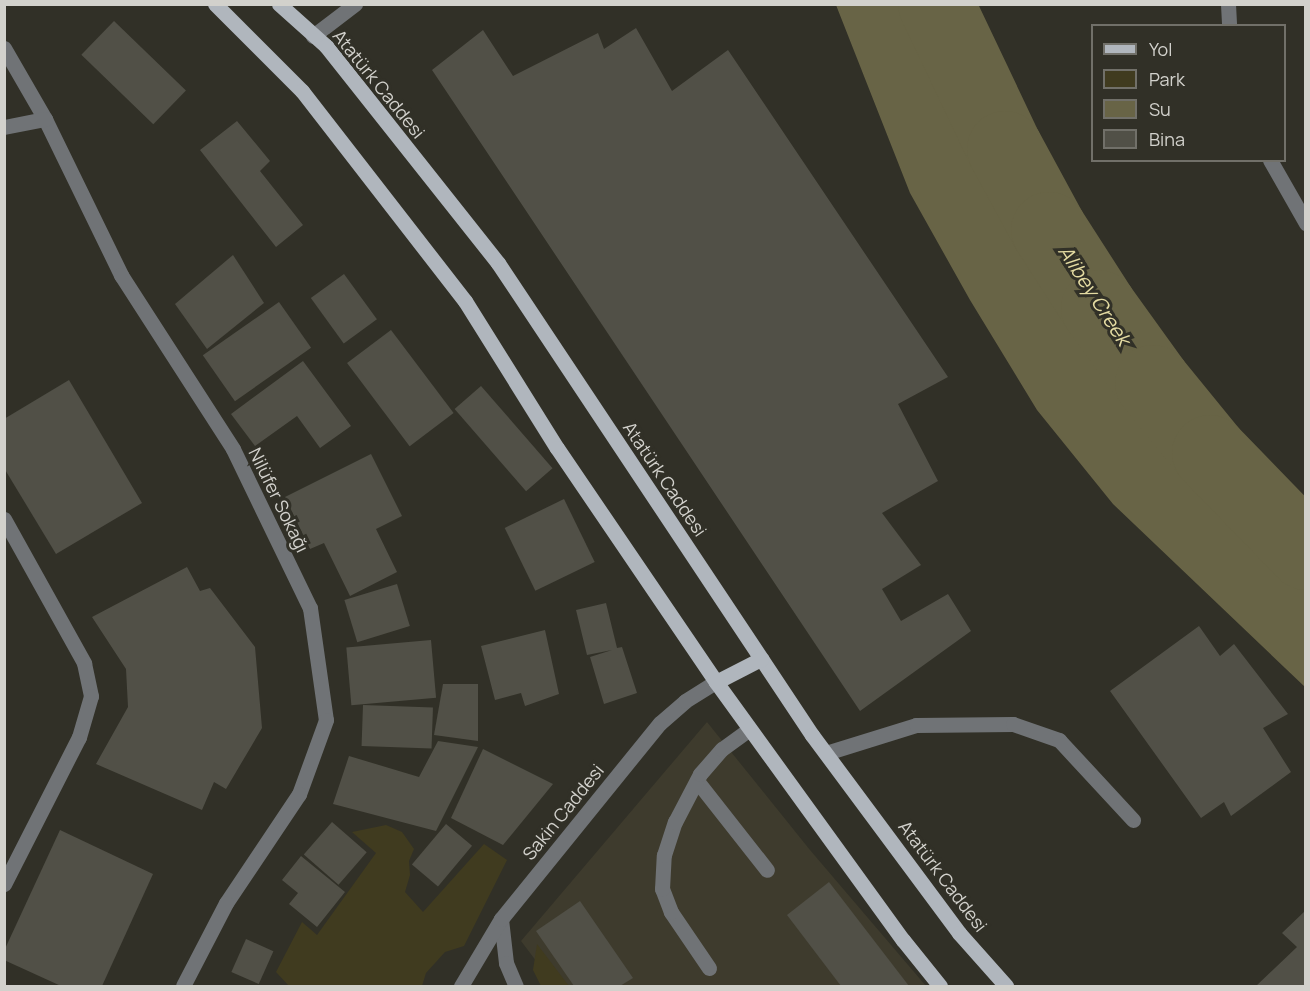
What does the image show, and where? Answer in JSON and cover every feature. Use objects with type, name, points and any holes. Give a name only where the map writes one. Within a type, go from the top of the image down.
[{"type":"main road","points":[[215,4],[302,91],[465,301],[557,448],[716,682],[940,987]]},
{"type":"main road","name":"Atatürk Caddesi","points":[[279,4],[326,46],[498,263],[826,753],[960,933],[1006,987]]},
{"type":"main road","points":[[716,682],[761,659]]},
{"type":"street","points":[[313,36],[355,4]]},
{"type":"street","points":[[1228,4],[1229,24]]},
{"type":"street","name":"Nilüfer Sokağı","points":[[4,48],[45,119],[122,275],[232,449],[310,608],[326,720],[299,794],[225,903],[183,987]]},
{"type":"street","points":[[4,127],[45,119]]},
{"type":"street","points":[[1271,162],[1305,223]]},
{"type":"street","points":[[4,519],[84,663],[91,696],[79,737],[4,884]]},
{"type":"street","name":"Sakin Caddesi","points":[[461,987],[501,919],[660,723],[685,701],[716,682]]},
{"type":"street","points":[[826,753],[916,725],[1013,724],[1059,740],[1133,820]]},
{"type":"street","points":[[709,968],[671,912],[662,889],[664,855],[675,822],[697,781],[722,749],[750,729]]},
{"type":"street","points":[[697,781],[767,870]]},
{"type":"street","points":[[501,919],[506,963],[516,987]]},
{"type":"shaded area","points":[[707,722],[810,850],[926,986],[555,986],[521,941]]},
{"type":"green space","points":[[386,825],[402,832],[414,849],[409,861],[410,875],[405,892],[423,912],[484,844],[507,860],[464,946],[445,952],[426,973],[422,986],[289,986],[276,972],[302,922],[317,935],[376,853],[352,832]]},
{"type":"green space","points":[[537,944],[569,986],[541,986],[533,970]]},
{"type":"water","points":[[836,5],[934,5],[1050,266],[1140,397],[1305,568],[1305,687],[1113,504],[1037,410],[970,300],[910,193]]},
{"type":"building","points":[[114,21],[186,90],[153,124],[81,55]]},
{"type":"building","points":[[636,28],[672,91],[728,50],[948,377],[898,404],[938,481],[882,513],[921,565],[882,589],[901,621],[948,594],[971,631],[860,711],[432,70],[483,30],[513,76],[598,33],[604,49]]},
{"type":"building","points":[[237,121],[270,161],[260,171],[303,225],[276,247],[200,150]]},
{"type":"building","points":[[233,255],[264,303],[207,349],[175,304]]},
{"type":"building","points":[[344,274],[377,319],[344,343],[311,298]]},
{"type":"building","points":[[279,302],[311,348],[235,401],[203,355]]},
{"type":"building","points":[[391,330],[454,413],[410,446],[347,363]]},
{"type":"building","points":[[303,361],[351,426],[320,448],[297,416],[255,446],[231,414]]},
{"type":"building","points":[[69,380],[142,503],[56,554],[4,468],[4,419]]},
{"type":"building","points":[[481,386],[553,468],[526,491],[455,409]]},
{"type":"building","points":[[371,454],[402,516],[376,529],[397,572],[350,596],[324,543],[310,549],[285,497]]},
{"type":"building","points":[[564,499],[595,562],[535,591],[505,528]]},
{"type":"building","points":[[187,567],[200,591],[210,588],[255,647],[262,728],[226,789],[214,782],[202,810],[96,764],[128,707],[126,669],[92,617]]},
{"type":"building","points":[[397,584],[410,626],[357,642],[344,600]]},
{"type":"building","points":[[606,603],[617,648],[622,647],[637,693],[604,704],[590,657],[612,650],[587,655],[576,610]]},
{"type":"building","points":[[1199,626],[1220,656],[1234,644],[1288,714],[1263,728],[1291,772],[1231,816],[1224,802],[1201,818],[1110,691]]},
{"type":"building","points":[[545,630],[559,694],[525,706],[521,693],[495,700],[481,646]]},
{"type":"building","points":[[431,640],[436,698],[351,705],[346,647]]},
{"type":"building","points":[[443,684],[478,684],[478,741],[434,735]]},
{"type":"building","points":[[363,705],[433,707],[432,748],[362,746]]},
{"type":"building","points":[[438,741],[478,747],[436,831],[333,804],[349,756],[419,777]]},
{"type":"building","points":[[483,749],[553,784],[503,845],[451,818]]},
{"type":"building","points":[[332,822],[367,852],[339,885],[304,854]]},
{"type":"building","points":[[446,824],[472,846],[438,886],[412,865]]},
{"type":"building","points":[[60,830],[153,874],[102,986],[61,986],[4,960],[4,951]]},
{"type":"building","points":[[301,856],[345,892],[317,927],[289,904],[298,893],[282,880]]},
{"type":"building","points":[[829,882],[909,986],[841,986],[787,915]]},
{"type":"building","points":[[580,901],[633,978],[620,986],[574,986],[536,931]]},
{"type":"building","points":[[1306,910],[1306,986],[1256,986],[1297,947],[1282,933]]},
{"type":"building","points":[[246,939],[273,951],[259,984],[231,972]]},
{"type":"waterway","name":"Alibey Creek","points":[[936,4],[1005,149],[1049,230],[1099,308],[1153,383],[1210,453],[1306,552]]}]
